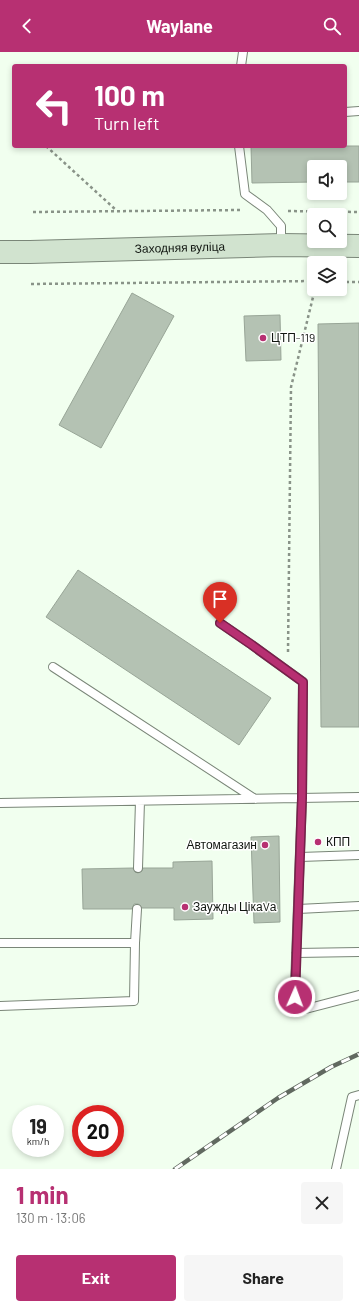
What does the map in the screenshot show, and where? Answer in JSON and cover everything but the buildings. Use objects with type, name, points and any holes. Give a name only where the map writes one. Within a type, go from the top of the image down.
[{"type":"main road","name":"Заходняя вуліца","points":[[0,252],[280,245],[359,246]]},
{"type":"lane","points":[[241,64],[243,52]]},
{"type":"lane","points":[[347,112],[359,111]]},
{"type":"lane","points":[[239,148],[245,194],[267,210],[281,226],[280,245]]},
{"type":"lane","points":[[220,623],[303,682],[302,798],[294,1012],[359,995]]},
{"type":"lane","points":[[53,667],[255,799]]},
{"type":"lane","points":[[0,803],[359,796]]},
{"type":"lane","points":[[138,868],[140,801]]},
{"type":"lane","points":[[300,856],[359,855]]},
{"type":"lane","points":[[298,909],[359,906]]},
{"type":"lane","points":[[0,1006],[134,1001],[137,908]]},
{"type":"lane","points":[[0,943],[136,943]]},
{"type":"lane","points":[[296,953],[359,952]]},
{"type":"lane","points":[[336,1169],[352,1097],[359,1095]]},
{"type":"path","points":[[48,148],[116,211]]},
{"type":"path","points":[[33,212],[267,210],[359,212]]},
{"type":"path","points":[[31,284],[307,281]]},
{"type":"path","points":[[347,282],[359,282]]},
{"type":"path","points":[[288,670],[292,387],[312,296]]},
{"type":"railway","points":[[175,1169],[278,1098],[331,1067],[359,1054]]},
{"type":"place","name":"ЦТП-119","points":[[263,338]]},
{"type":"place","name":"КПП","points":[[318,842]]},
{"type":"place","name":"Автомагазин","points":[[265,845]]},
{"type":"place","name":"Заужды ЦікаVа","points":[[185,907]]},
{"type":"route","points":[[220,623],[303,682],[302,798],[295,997]]}]
